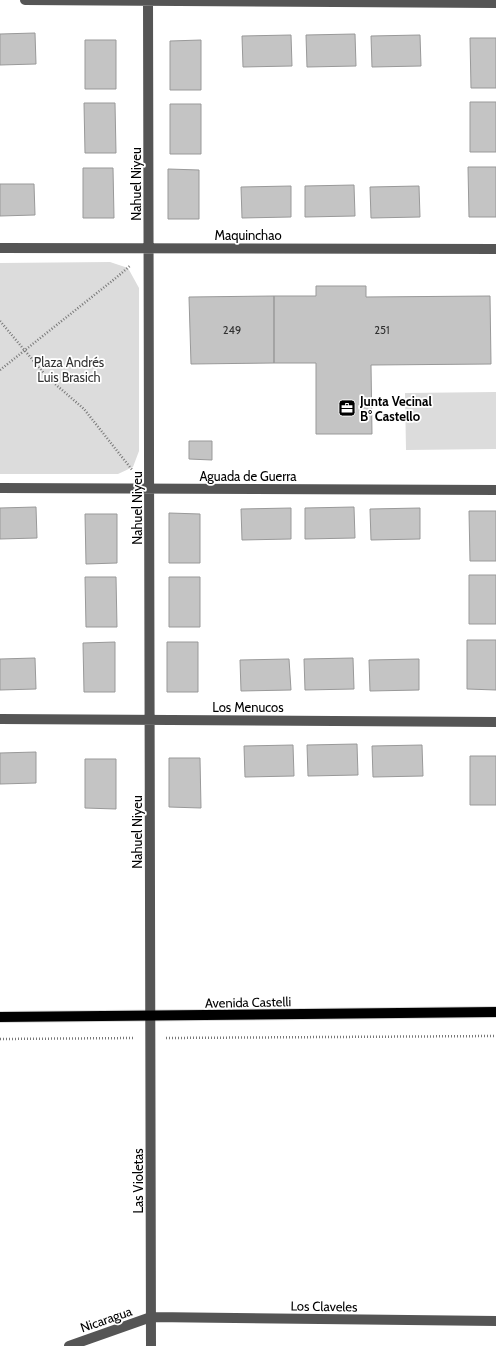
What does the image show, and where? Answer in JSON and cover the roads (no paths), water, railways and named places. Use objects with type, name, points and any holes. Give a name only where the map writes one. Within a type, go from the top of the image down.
[{"type":"main road","name":"Avenida Castelli","points":[[0,1017],[496,1012]]},
{"type":"street","points":[[25,0],[496,3]]},
{"type":"street","name":"Nahuel Niyeu","points":[[148,0],[151,1015]]},
{"type":"street","name":"Maquinchao","points":[[0,248],[496,249]]},
{"type":"street","name":"Aguada de Guerra","points":[[0,488],[496,490]]},
{"type":"street","name":"Los Menucos","points":[[0,719],[496,722]]},
{"type":"street","name":"Las Violetas","points":[[151,1015],[151,1346]]},
{"type":"street","name":"Los Claveles","points":[[151,1317],[496,1321]]},
{"type":"street","name":"Nicaragua","points":[[69,1346],[151,1317]]},
{"type":"place","name":"Junta Vecinal B° Castello","points":[[347,408]]},
{"type":"park label","name":"Plaza Andrés Luis Brasich","points":[[69,370]]}]
